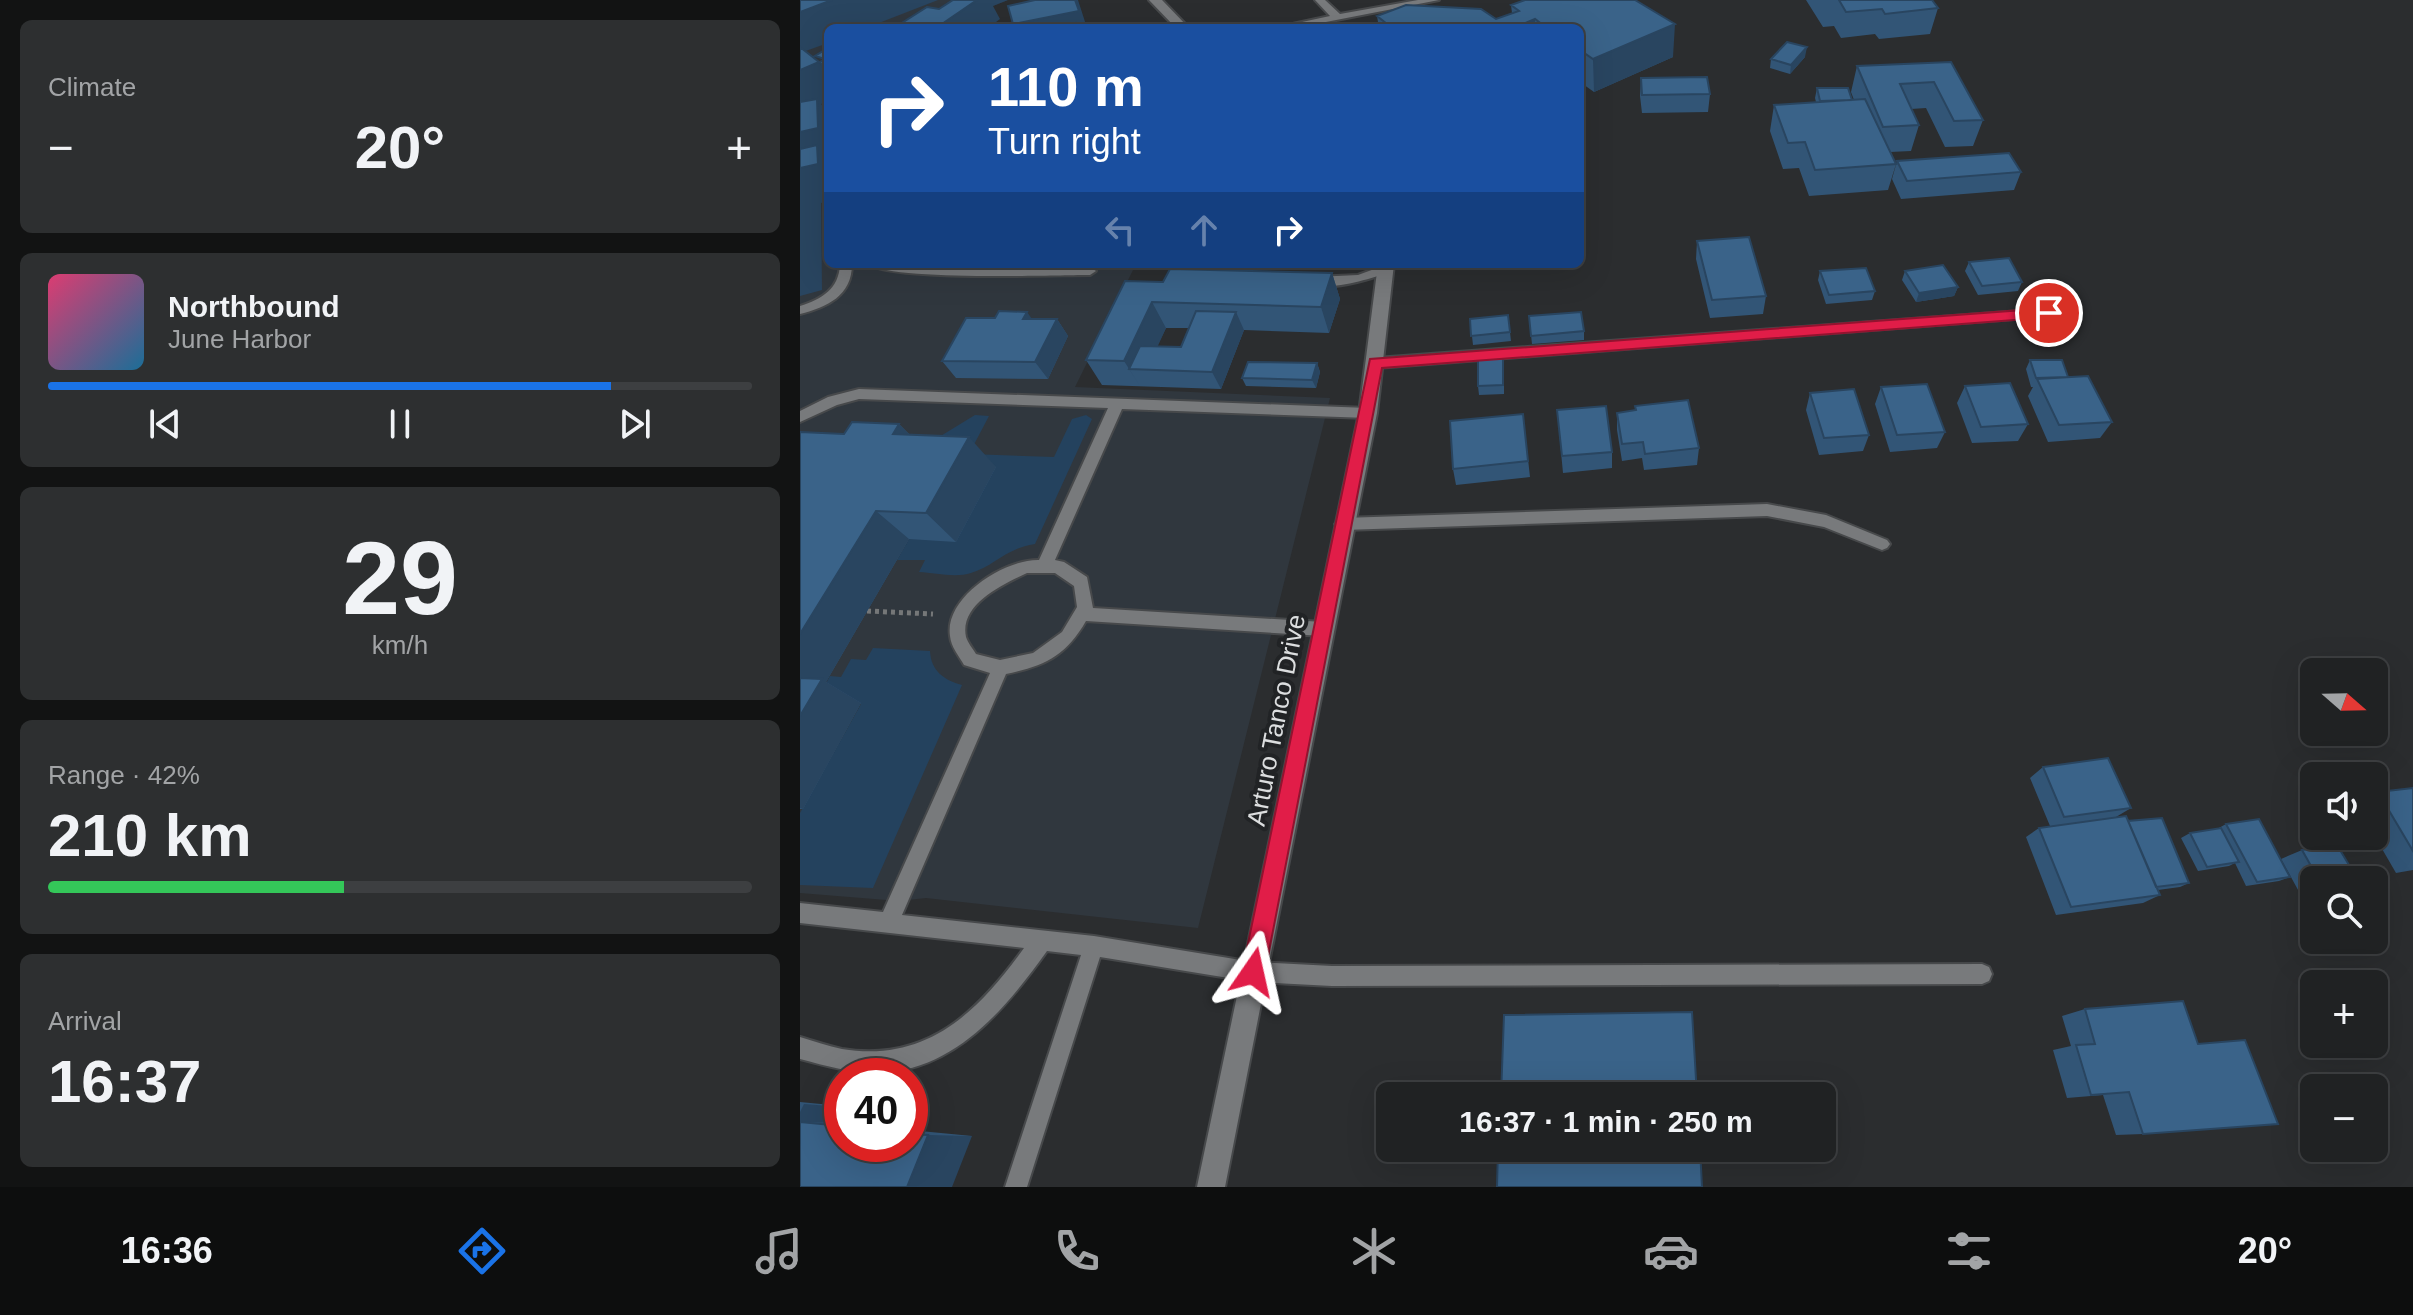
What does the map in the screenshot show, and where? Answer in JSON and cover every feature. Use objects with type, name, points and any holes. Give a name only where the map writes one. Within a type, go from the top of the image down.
[{"type":"street","points":[[1155,0],[1179,24]]},
{"type":"street","name":"Arturo Tanco Drive","points":[[1211,1187],[1343,524],[1368,413],[1387,268]]},
{"type":"lane","points":[[1320,0],[1336,16]]},
{"type":"lane","points":[[1296,24],[1434,0]]},
{"type":"lane","points":[[1313,20],[1322,24]]},
{"type":"lane","points":[[800,310],[815,307],[842,287],[846,268]]},
{"type":"lane","points":[[900,268],[1090,271]]},
{"type":"lane","points":[[1306,280],[1359,279],[1383,268]]},
{"type":"lane","points":[[1376,363],[2049,313]]},
{"type":"lane","points":[[800,417],[833,401],[859,394],[1368,413]]},
{"type":"lane","points":[[1044,567],[1117,404]]},
{"type":"lane","points":[[1343,524],[1767,510],[1826,521],[1882,544]]},
{"type":"lane","points":[[1026,566],[1058,567],[1081,582],[1085,608],[1081,614],[1068,637],[1037,660],[1000,668],[970,660],[958,636],[962,616],[973,599],[992,581],[1026,566]]},
{"type":"lane","points":[[1081,614],[1323,629]]},
{"type":"lane","points":[[889,922],[1000,668]]},
{"type":"lane","points":[[800,913],[1094,946],[1253,972],[1332,976],[1982,974]]},
{"type":"lane","points":[[800,1048],[817,1054],[875,1062],[911,1058],[942,1047],[986,1012],[1013,983],[1042,940]]},
{"type":"lane","points":[[1016,1187],[1094,946]]},
{"type":"path","points":[[867,611],[962,616]]},
{"type":"shaded area","points":[[800,0],[1008,0],[948,24],[824,24],[824,268],[1134,268],[1075,387],[1330,398],[1198,928],[926,898],[899,901],[800,893]]},
{"type":"shaded area","points":[[975,415],[989,416],[969,454],[1054,457],[1072,419],[1086,415],[1092,419],[1035,544],[1024,546],[965,574],[919,572],[925,560],[897,560],[909,539],[939,437]]},
{"type":"shaded area","points":[[873,648],[930,651],[933,664],[940,674],[962,685],[873,888],[800,885],[800,813],[861,704],[816,701],[830,676],[841,677],[851,659],[866,660]]},
{"type":"building","points":[[800,0],[832,0],[800,12]]},
{"type":"building","points":[[953,0],[977,0],[942,24],[900,24],[927,7],[939,9]]},
{"type":"building","points":[[1035,0],[1075,0],[1079,11],[1013,24],[1008,6]]},
{"type":"building","points":[[1525,0],[1635,0],[1675,24],[1593,59],[1584,53],[1584,24],[1542,24],[1535,19],[1523,24],[1387,24],[1377,16],[1406,5],[1481,9],[1496,19],[1519,11],[1511,5]]},
{"type":"building","points":[[1839,0],[1932,0],[1938,8],[1885,14],[1882,9],[1846,12]]},
{"type":"building","points":[[1787,42],[1807,47],[1791,65],[1771,59]]},
{"type":"building","points":[[800,47],[819,62],[800,70]]},
{"type":"building","points":[[1951,62],[1983,120],[1954,121],[1934,82],[1900,84],[1919,125],[1883,127],[1857,66]]},
{"type":"building","points":[[1707,77],[1710,94],[1642,95],[1641,78]]},
{"type":"building","points":[[1817,88],[1848,88],[1852,100],[1820,101]]},
{"type":"building","points":[[817,99],[818,128],[800,132],[800,102]]},
{"type":"building","points":[[1865,99],[1896,164],[1815,170],[1805,142],[1788,143],[1774,105]]},
{"type":"building","points":[[817,145],[818,164],[800,168],[800,149]]},
{"type":"building","points":[[2009,153],[2021,172],[1907,181],[1897,161]]},
{"type":"building","points":[[1749,237],[1766,296],[1712,300],[1697,241]]},
{"type":"building","points":[[2009,258],[2022,282],[1982,286],[1969,262]]},
{"type":"building","points":[[1943,265],[1958,287],[1919,293],[1905,271]]},
{"type":"building","points":[[1866,268],[1875,291],[1829,295],[1820,271]]},
{"type":"building","points":[[1170,269],[1332,273],[1321,307],[1152,302],[1124,361],[1086,360],[1125,281],[1163,282]]},
{"type":"building","points":[[999,311],[1027,312],[1023,319],[1057,319],[1035,362],[942,361],[966,318],[995,318]]},
{"type":"building","points":[[1196,311],[1236,312],[1212,372],[1129,369],[1140,346],[1181,347]]},
{"type":"building","points":[[1581,312],[1584,331],[1531,336],[1529,316]]},
{"type":"building","points":[[1508,315],[1510,332],[1471,336],[1470,319]]},
{"type":"building","points":[[1503,358],[1503,385],[1478,386],[1478,359]]},
{"type":"building","points":[[2030,360],[2062,360],[2068,377],[2036,378]]},
{"type":"building","points":[[1248,362],[1317,363],[1312,380],[1242,378]]},
{"type":"building","points":[[2088,376],[2112,422],[2059,425],[2037,379]]},
{"type":"building","points":[[2010,383],[2028,424],[1981,427],[1965,386]]},
{"type":"building","points":[[1927,384],[1945,432],[1897,435],[1881,387]]},
{"type":"building","points":[[1854,389],[1869,435],[1824,438],[1810,393]]},
{"type":"building","points":[[1688,400],[1699,448],[1645,454],[1643,442],[1622,444],[1617,413],[1636,410],[1635,406]]},
{"type":"building","points":[[1606,406],[1612,452],[1562,456],[1557,410]]},
{"type":"building","points":[[1523,414],[1528,461],[1453,469],[1450,421]]},
{"type":"building","points":[[852,422],[899,424],[893,434],[969,437],[926,513],[876,511],[800,634],[800,432],[844,434]]},
{"type":"building","points":[[800,678],[822,679],[800,716]]},
{"type":"building","points":[[2108,758],[2131,808],[2064,817],[2043,767]]},
{"type":"building","points":[[2413,788],[2413,851],[2388,809],[2388,791]]},
{"type":"building","points":[[2126,816],[2160,895],[2071,907],[2039,828]]},
{"type":"building","points":[[2162,818],[2189,883],[2156,887],[2128,821]]},
{"type":"building","points":[[2259,819],[2290,877],[2257,882],[2226,824]]},
{"type":"building","points":[[2221,828],[2239,862],[2207,867],[2190,833]]},
{"type":"building","points":[[2302,850],[2340,850],[2350,866],[2311,866]]},
{"type":"building","points":[[2183,1001],[2198,1044],[2245,1040],[2278,1124],[2143,1134],[2129,1092],[2091,1095],[2076,1045],[2095,1044],[2085,1009]]},
{"type":"building","points":[[1692,1012],[1696,1082],[1502,1082],[1504,1015]]},
{"type":"building","points":[[800,1122],[824,1124],[824,1162],[917,1162],[907,1187],[800,1187]]},
{"type":"building","points":[[1498,1162],[1701,1162],[1702,1187],[1497,1187]]},
{"type":"route","points":[[1253,972],[1376,363],[2049,313]]}]
